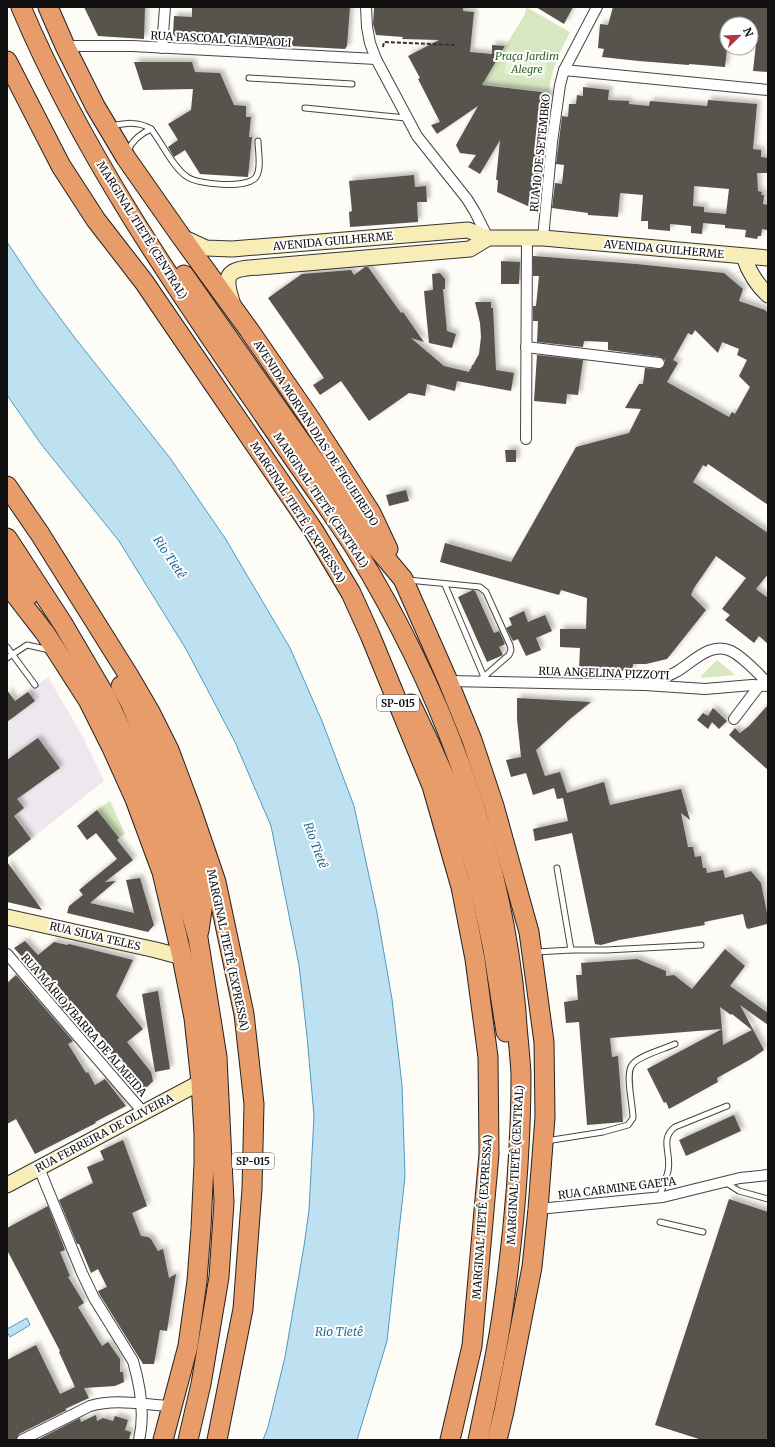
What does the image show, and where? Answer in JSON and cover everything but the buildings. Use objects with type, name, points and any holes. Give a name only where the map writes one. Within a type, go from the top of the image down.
[{"type":"highway","name":"MARGINAL TIETÊ (CENTRAL)","points":[[21,7],[38,49],[84,136],[152,249],[213,341],[354,546],[399,626],[431,693],[466,777],[503,916],[513,986],[521,1069],[520,1128],[514,1214],[503,1311],[478,1440]]},
{"type":"highway","name":"AVENIDA MORVAN DIAS DE FIGUEIREDO","points":[[48,7],[65,46],[107,128],[126,158],[180,235],[250,330],[322,437],[371,513],[403,579]]},
{"type":"highway","name":"MARGINAL TIETÊ (EXPRESSA)","points":[[7,61],[61,166],[96,220],[144,282],[314,531],[351,593],[370,635],[432,786],[461,886],[475,959],[488,1057],[489,1154],[472,1346],[450,1440]]},
{"type":"highway","points":[[152,249],[183,273],[372,542],[403,579],[472,740],[494,806],[529,932],[544,1042],[545,1117],[532,1268],[497,1440]]},
{"type":"highway","name":"MARGINAL TIETÊ (EXPRESSA)","points":[[7,486],[40,534],[150,712],[169,750],[216,882],[244,1014],[254,1104],[252,1189],[243,1309],[217,1440]]},
{"type":"highway","points":[[40,534],[48,562],[131,704],[167,791],[197,876],[203,903],[198,938]]},
{"type":"highway","points":[[7,538],[63,624],[107,699],[147,785],[180,874],[198,938],[217,1057],[224,1202],[219,1277],[202,1384],[188,1440]]},
{"type":"highway","points":[[7,562],[38,611],[45,633]]},
{"type":"highway","points":[[7,584],[45,633],[88,700],[135,799],[162,872],[182,957],[194,1018],[201,1082],[204,1163],[197,1281],[188,1346],[163,1440]]},
{"type":"highway","points":[[370,635],[399,680],[430,744],[453,796],[477,874],[493,949],[520,1128]]},
{"type":"street","points":[[162,48],[165,7]]},
{"type":"street","points":[[366,7],[367,27],[370,43],[376,59],[407,118],[431,155],[476,212],[488,238]]},
{"type":"street","name":"RUA 10 DE SETEMBRO","points":[[543,238],[556,105],[560,85],[564,70],[596,7]]},
{"type":"street","name":"RUA PASCOAL GIAMPAOLI","points":[[65,46],[162,48],[376,59]]},
{"type":"street","points":[[564,70],[768,90]]},
{"type":"street","name":"AVENIDA GUILHERME","points":[[180,235],[206,248],[243,249],[468,230],[488,238],[543,238],[768,258]]},
{"type":"street","name":"AVENIDA GUILHERME","points":[[234,308],[227,281],[229,276],[235,271],[245,268],[470,250],[488,238]]},
{"type":"street","points":[[526,439],[527,238]]},
{"type":"street","points":[[314,243],[316,262]]},
{"type":"street","points":[[744,256],[756,282],[768,295]]},
{"type":"street","points":[[526,347],[659,363]]},
{"type":"street","points":[[645,685],[674,673],[699,655],[709,650],[730,650],[741,658],[765,681],[734,719]]},
{"type":"street","name":"RUA ANGELINA PIZZOTI","points":[[448,681],[481,679],[645,685],[705,689],[765,681]]},
{"type":"street","name":"RUA SILVA TELES","points":[[7,917],[182,957]]},
{"type":"street","name":"RUA MÁRIO YBARRA DE ALMEIDA","points":[[7,954],[143,1112]]},
{"type":"street","name":"RUA FERREIRA DE OLIVEIRA","points":[[7,1184],[201,1082]]},
{"type":"street","points":[[39,1168],[82,1273],[94,1298],[133,1361],[141,1404],[142,1422],[139,1440]]},
{"type":"street","name":"RUA CARMINE GAETA","points":[[538,1209],[659,1197],[740,1178],[768,1175]]},
{"type":"street","points":[[22,1440],[90,1406],[100,1403],[112,1402],[172,1406]]},
{"type":"lane","points":[[249,78],[352,84]]},
{"type":"lane","points":[[305,108],[407,118]]},
{"type":"lane","points":[[107,128],[127,123],[136,123],[151,129],[179,170],[186,177],[195,182],[206,183],[245,184],[252,181],[256,177],[258,171],[258,140]]},
{"type":"lane","points":[[126,158],[130,146],[136,138],[151,129]]},
{"type":"lane","points":[[403,579],[445,585],[480,587],[484,590],[511,650],[509,655],[481,679],[445,585]]},
{"type":"lane","points":[[7,658],[27,645],[57,652]]},
{"type":"lane","points":[[7,647],[35,685]]},
{"type":"lane","points":[[557,868],[571,950]]},
{"type":"lane","points":[[532,952],[701,945]]},
{"type":"lane","points":[[544,1142],[603,1132],[628,1125],[633,1118],[629,1076],[631,1065],[642,1057],[675,1044]]},
{"type":"lane","points":[[659,1197],[668,1171],[669,1163],[666,1140],[669,1131],[675,1127],[727,1106]]},
{"type":"lane","points":[[725,1182],[739,1190],[768,1199]]},
{"type":"lane","points":[[660,1222],[703,1232]]},
{"type":"path","points":[[376,59],[381,61],[384,42],[456,45]]},
{"type":"shaded area","points":[[48,677],[83,737],[104,781],[7,858],[7,707]]},
{"type":"green space","name":"Praça Jardim Alegre","points":[[526,7],[570,32],[559,54],[549,92],[482,85],[525,14]]},
{"type":"green space","points":[[507,50],[548,55],[545,79],[504,74]]},
{"type":"green space","points":[[717,660],[735,675],[701,678],[701,676]]},
{"type":"green space","points":[[110,801],[125,834],[119,838],[97,810]]},
{"type":"water","name":"Rio Tietê","points":[[7,242],[37,287],[75,338],[170,458],[225,538],[290,648],[322,721],[354,806],[377,913],[392,999],[402,1085],[405,1176],[387,1341],[357,1440],[263,1440],[268,1427],[285,1357],[304,1246],[309,1210],[314,1116],[299,965],[271,826],[235,742],[186,649],[119,541],[41,444],[7,395]]},
{"type":"water","points":[[27,1318],[30,1325],[10,1337],[7,1329]]}]
